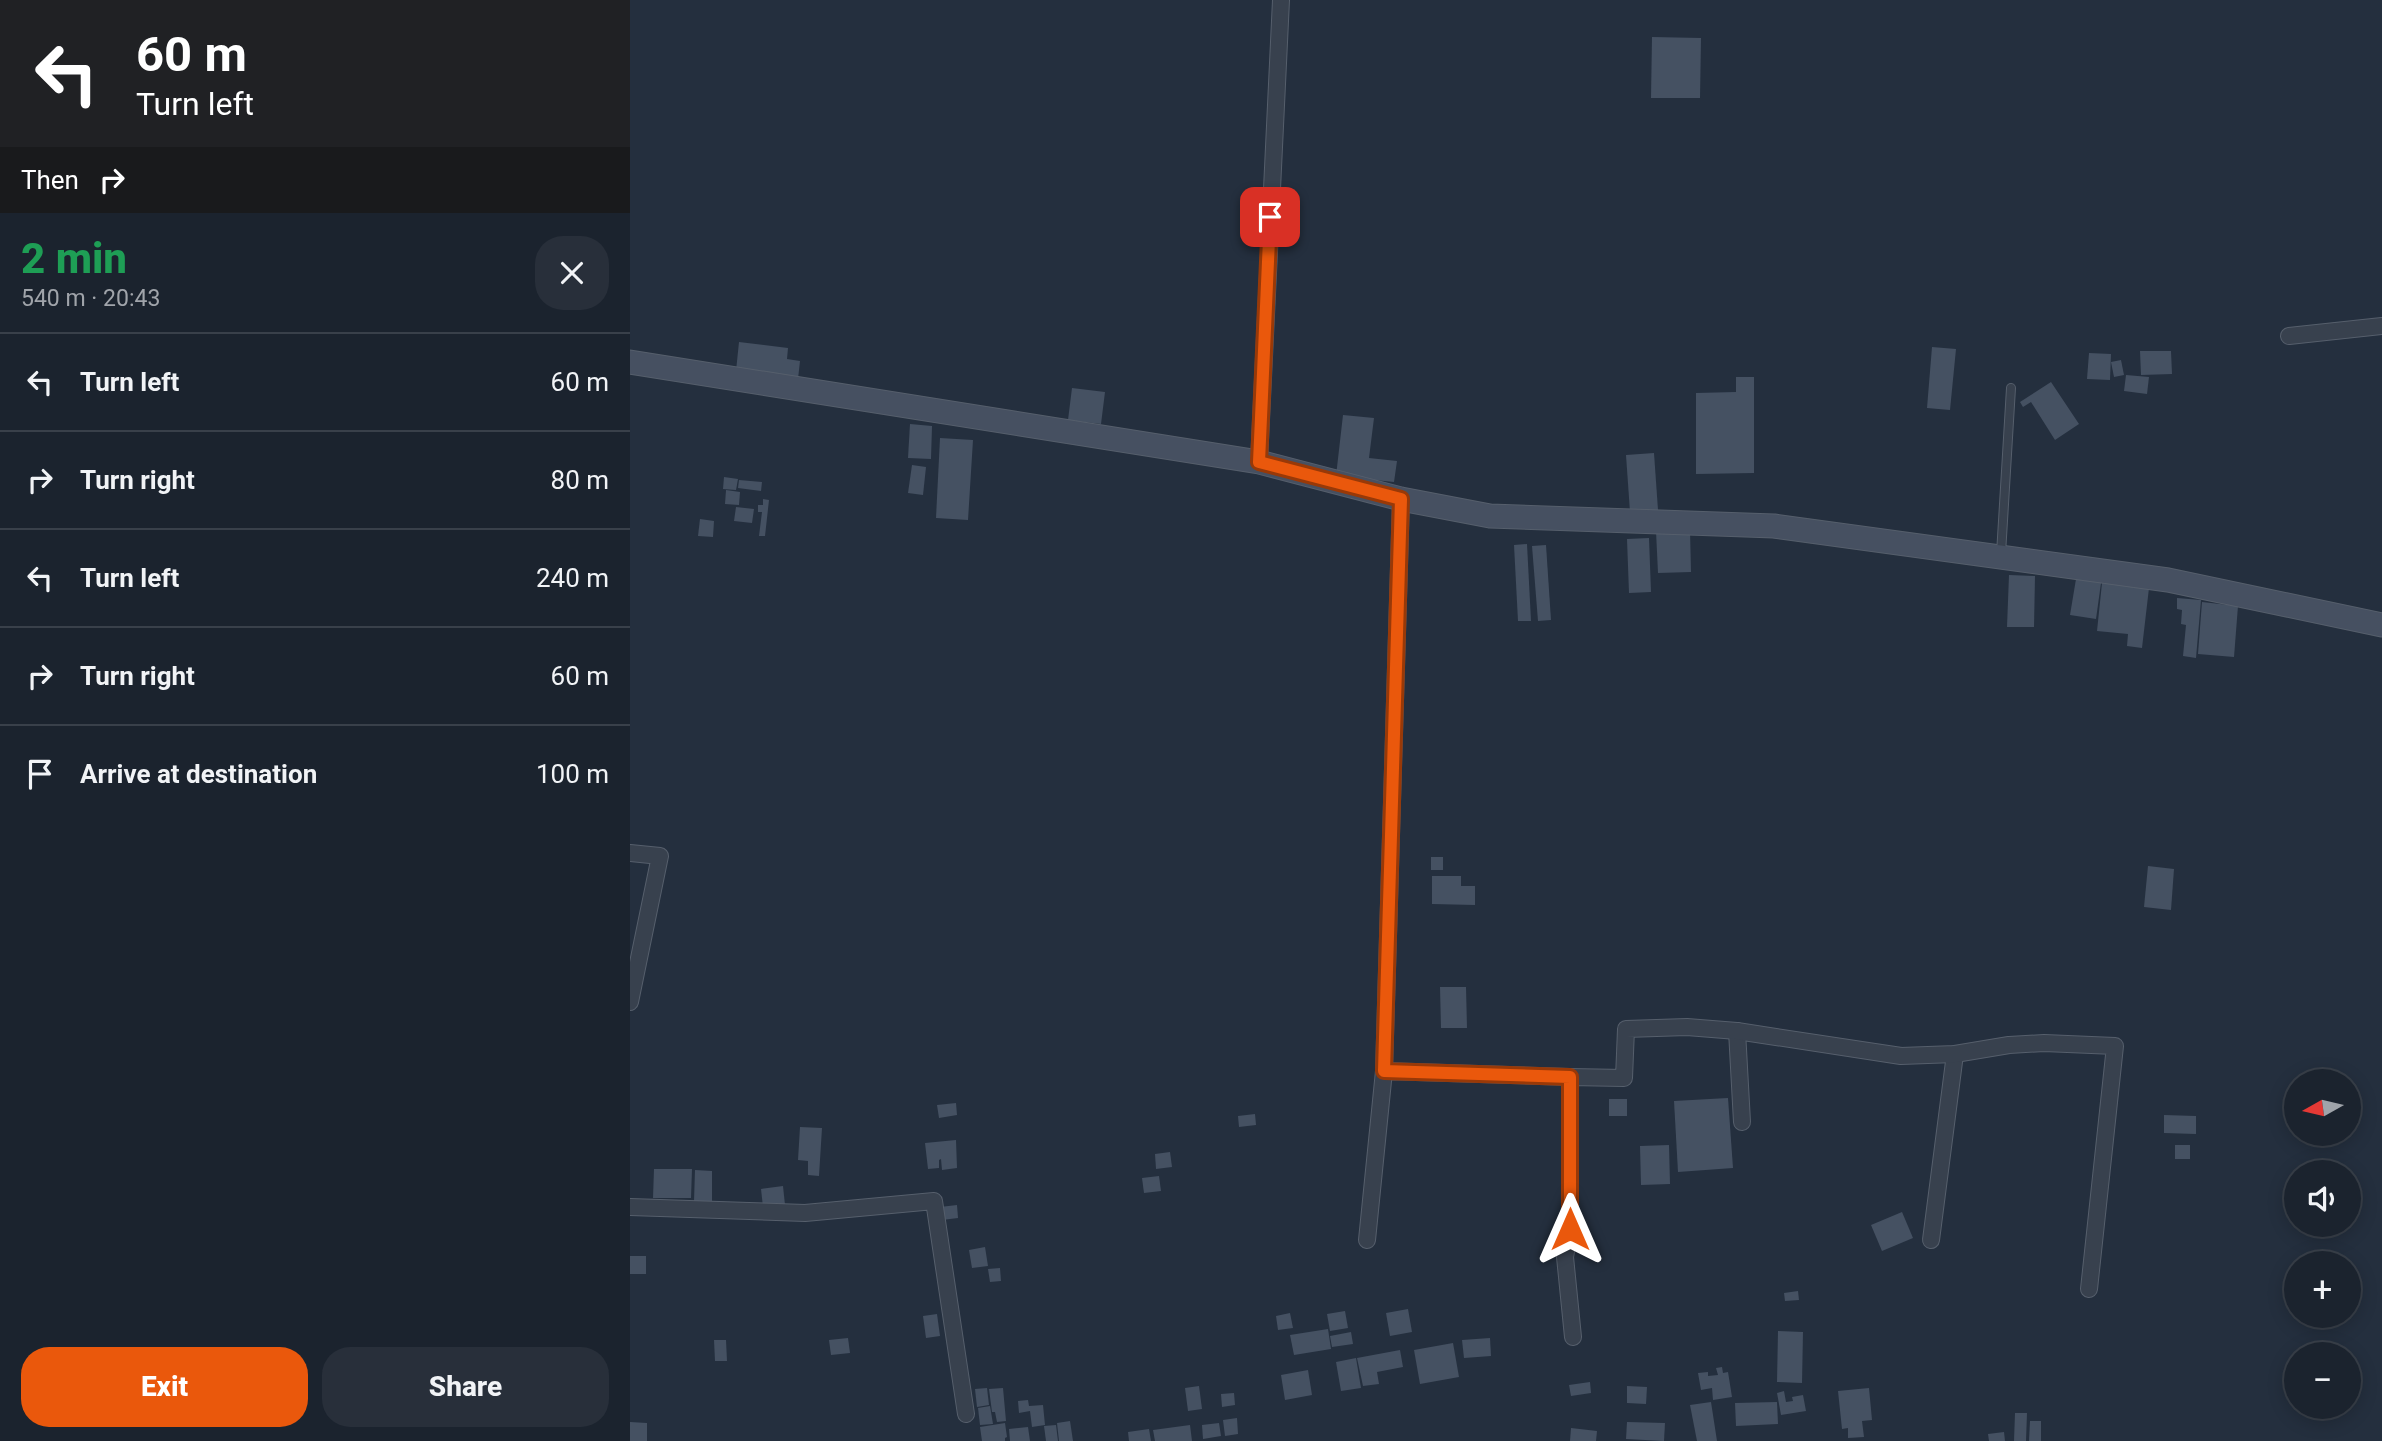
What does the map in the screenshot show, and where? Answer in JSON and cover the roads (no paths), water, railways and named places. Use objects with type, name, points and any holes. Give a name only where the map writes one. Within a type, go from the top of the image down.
[{"type":"street","points":[[1259,462],[1281,0]]},
{"type":"street","points":[[2289,336],[2382,326]]},
{"type":"street","points":[[630,362],[1259,462],[1401,499],[1490,516],[1774,526],[2168,580],[2382,625]]},
{"type":"street","points":[[1367,1240],[1384,1071],[1401,499]]},
{"type":"street","points":[[630,853],[660,856],[630,1002]]},
{"type":"street","points":[[1384,1071],[1624,1078],[1626,1029],[1687,1027],[1737,1031],[1901,1056],[1955,1054],[2008,1045],[2044,1043],[2115,1046],[2089,1289]]},
{"type":"street","points":[[1737,1031],[1742,1122]]},
{"type":"street","points":[[1931,1240],[1955,1054]]},
{"type":"street","points":[[1570,1077],[1570,1229],[1565,1257],[1573,1337]]},
{"type":"street","points":[[630,1207],[805,1213],[934,1201],[966,1414]]},
{"type":"lane","points":[[2001,557],[2011,388]]}]
